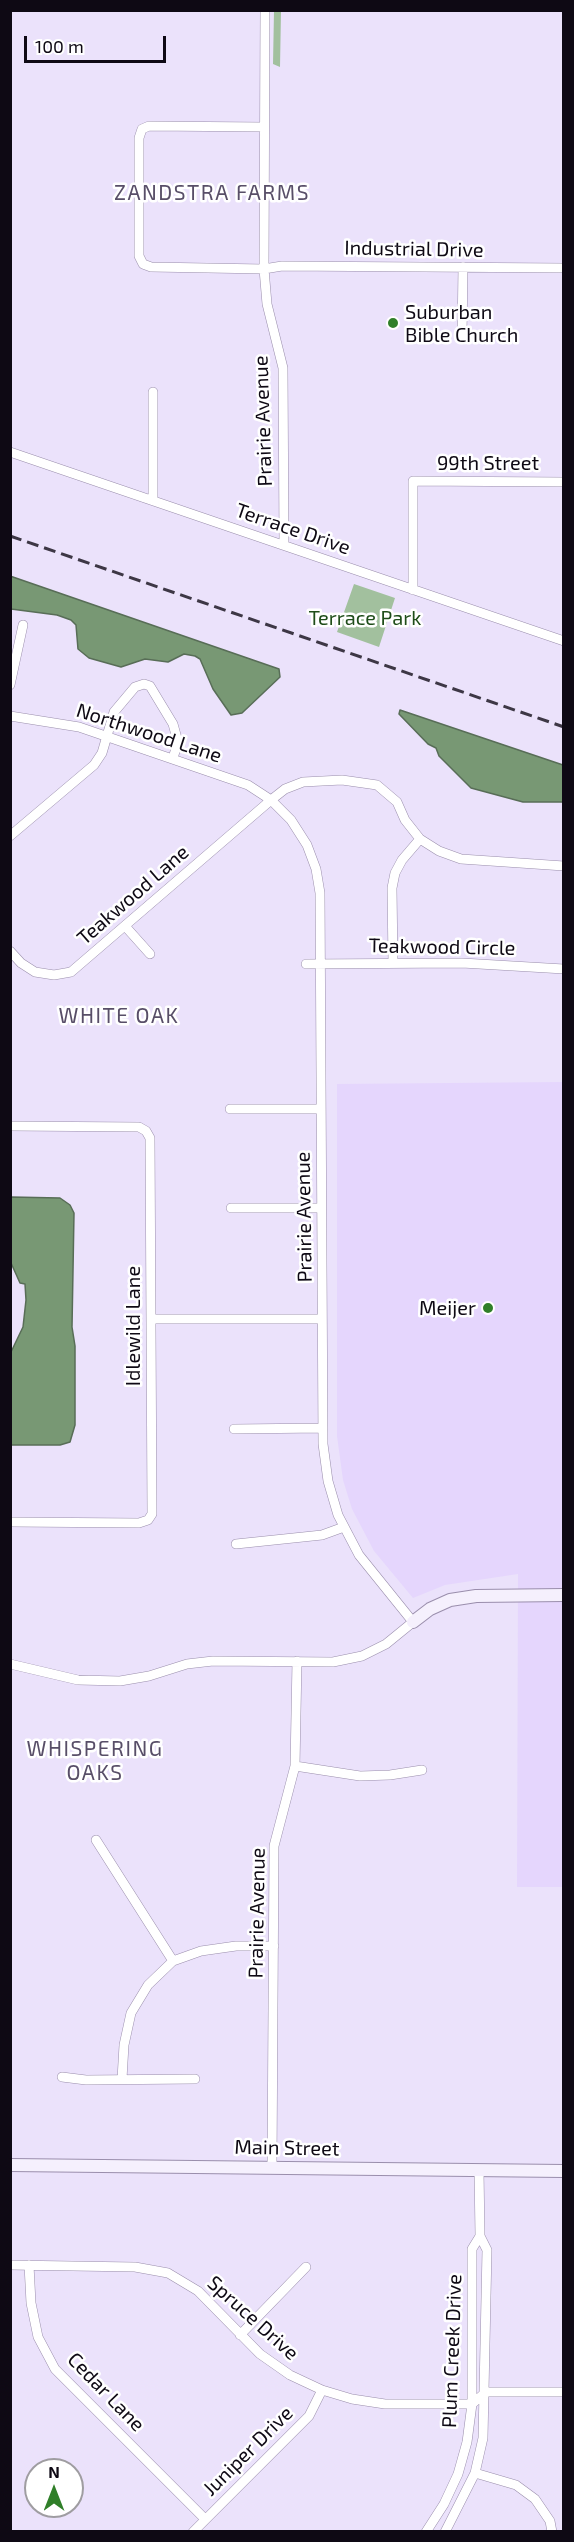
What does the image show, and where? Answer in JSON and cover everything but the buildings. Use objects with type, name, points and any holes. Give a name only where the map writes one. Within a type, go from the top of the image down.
[{"type":"street","name":"Prairie Avenue","points":[[265,10],[264,269],[267,304],[283,368],[284,544]]},
{"type":"street","name":"Industrial Drive","points":[[264,127],[149,126],[142,129],[139,138],[140,256],[143,264],[151,267],[264,269],[282,266],[564,268]]},
{"type":"street","points":[[462,337],[463,267]]},
{"type":"street","points":[[153,392],[153,500]]},
{"type":"street","name":"Terrace Drive","points":[[10,452],[564,641]]},
{"type":"street","name":"99th Street","points":[[413,590],[413,481],[564,482]]},
{"type":"street","points":[[10,685],[23,625]]},
{"type":"street","points":[[10,836],[94,765],[102,753],[114,712],[135,687],[144,684],[150,686],[176,732],[178,742],[173,758]]},
{"type":"street","name":"Northwood Lane","points":[[10,716],[79,727],[248,785],[271,800]]},
{"type":"street","points":[[271,800],[285,789],[303,782],[342,780],[365,782],[389,793],[420,839],[439,851],[461,859],[564,866]]},
{"type":"street","name":"Prairie Avenue","points":[[271,800],[291,820],[307,845],[316,869],[320,893],[323,1428],[328,1481],[344,1527],[359,1555],[413,1622]]},
{"type":"street","name":"Teakwood Lane","points":[[10,951],[21,963],[35,972],[54,975],[71,972],[271,800]]},
{"type":"street","points":[[393,963],[392,888],[395,873],[402,860],[420,839]]},
{"type":"street","points":[[125,926],[150,954]]},
{"type":"street","name":"Teakwood Circle","points":[[306,964],[462,963],[564,969]]},
{"type":"street","points":[[230,1108],[321,1108]]},
{"type":"street","name":"Idlewild Lane","points":[[10,1126],[139,1127],[146,1131],[150,1138],[152,1319],[152,1514],[148,1521],[139,1523],[10,1522]]},
{"type":"street","points":[[231,1208],[321,1208]]},
{"type":"street","points":[[152,1319],[322,1319]]},
{"type":"street","points":[[234,1429],[323,1428]]},
{"type":"street","points":[[236,1544],[322,1535],[344,1527]]},
{"type":"street","points":[[10,1664],[78,1680],[120,1681],[149,1676],[187,1664],[213,1661],[333,1662],[362,1656],[387,1644],[430,1609],[450,1600],[476,1596],[564,1595]]},
{"type":"street","name":"Prairie Avenue","points":[[272,2168],[274,1846],[295,1766],[297,1662]]},
{"type":"street","points":[[295,1766],[360,1776],[390,1775],[422,1770]]},
{"type":"street","points":[[96,1840],[173,1961]]},
{"type":"street","points":[[122,2079],[124,2045],[131,2013],[148,1985],[173,1961],[201,1951],[236,1946],[274,1946]]},
{"type":"street","points":[[62,2077],[195,2079]]},
{"type":"street","name":"Main Street","points":[[10,2165],[564,2170]]},
{"type":"street","name":"Plum Creek Drive","points":[[445,2532],[475,2473],[483,2438],[486,2392],[487,2250],[480,2236],[479,2169]]},
{"type":"street","name":"Plum Creek Drive","points":[[426,2532],[444,2504],[458,2474],[467,2442],[472,2404],[472,2249],[480,2236]]},
{"type":"street","name":"Spruce Drive","points":[[10,2265],[135,2267],[168,2273],[198,2291],[260,2354],[290,2375],[322,2390],[352,2399],[385,2404],[472,2404]]},
{"type":"street","name":"Cedar Lane","points":[[29,2265],[31,2303],[38,2337],[55,2369],[205,2519]]},
{"type":"street","points":[[240,2335],[306,2267]]},
{"type":"street","name":"Juniper Drive","points":[[193,2532],[309,2416],[322,2390]]},
{"type":"street","points":[[472,2404],[486,2392],[564,2392]]},
{"type":"street","points":[[475,2473],[516,2485],[535,2499],[550,2521],[552,2532]]},
{"type":"shaded area","points":[[10,576],[279,669],[280,677],[242,713],[231,715],[213,689],[200,659],[184,654],[168,662],[145,659],[121,667],[89,658],[78,649],[76,625],[71,620],[57,615],[11,609]]},
{"type":"shaded area","points":[[400,710],[563,765],[563,802],[523,802],[471,788],[439,756],[436,748],[428,744],[399,714]]},
{"type":"shaded area","points":[[563,1082],[563,1887],[517,1887],[518,1574],[445,1585],[413,1598],[374,1551],[352,1509],[343,1480],[337,1436],[337,1084]]},
{"type":"shaded area","points":[[11,1197],[60,1198],[70,1205],[74,1213],[72,1327],[75,1346],[75,1425],[70,1442],[60,1445],[11,1445],[11,1352],[23,1327],[26,1300],[25,1284],[20,1283],[11,1263]]},
{"type":"green space","points":[[274,11],[281,11],[280,67],[273,64]]},
{"type":"green space","name":"Terrace Park","points":[[354,584],[395,598],[379,647],[337,632]]},
{"type":"railway","points":[[10,536],[564,727]]},
{"type":"place","name":"Suburban Bible Church","points":[[393,323]]},
{"type":"place","name":"Meijer","points":[[488,1308]]},
{"type":"district","name":"ZANDSTRA FARMS","points":[[212,193]]},
{"type":"district","name":"WHITE OAK","points":[[119,1016]]},
{"type":"district","name":"WHISPERING OAKS","points":[[95,1761]]}]
